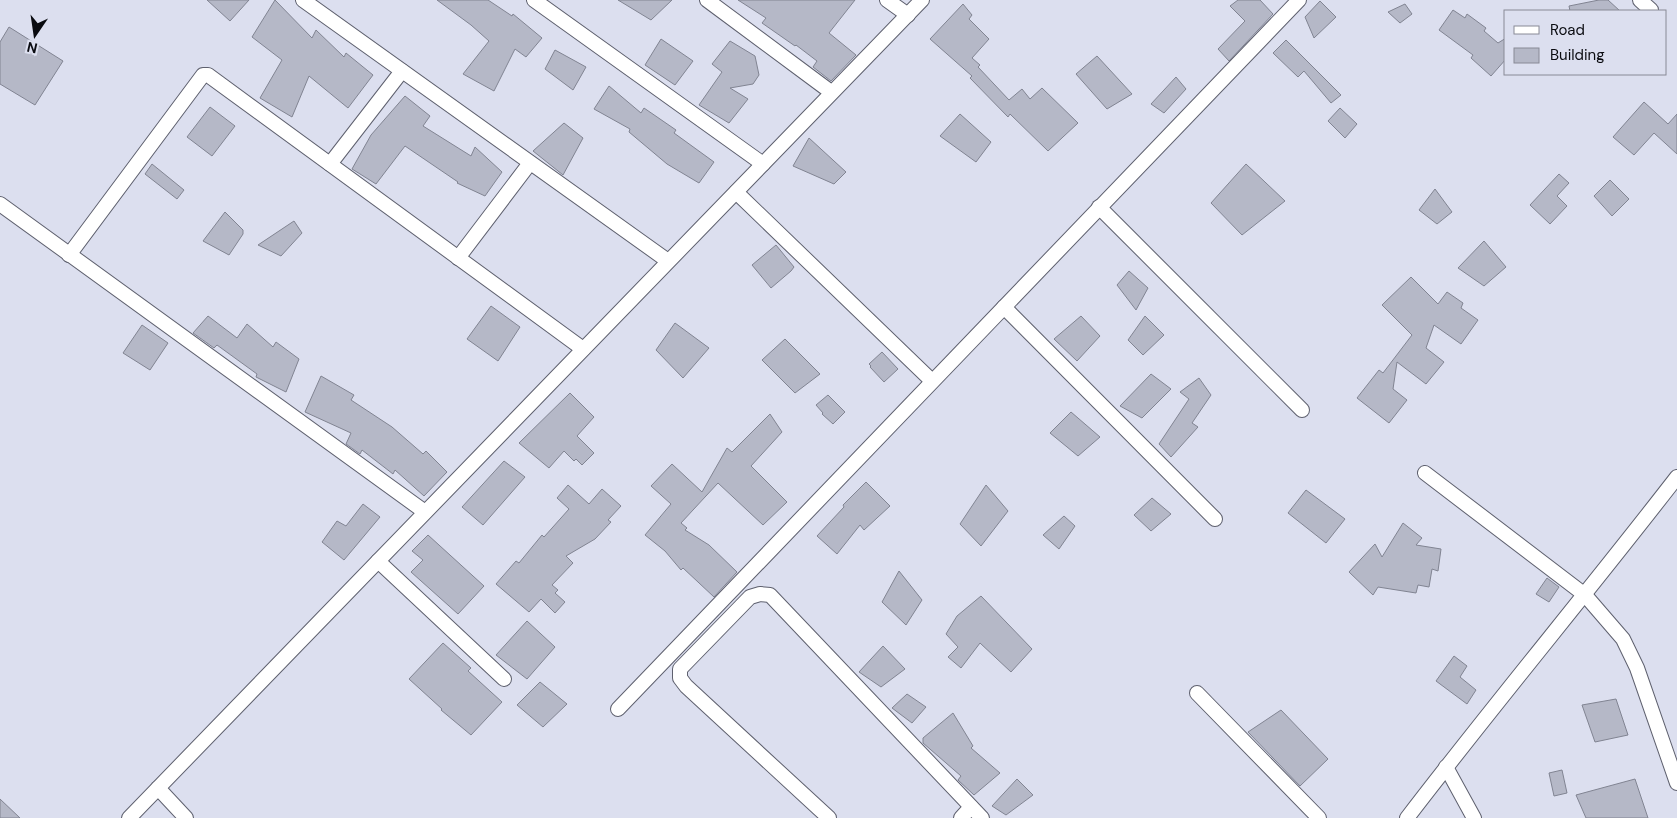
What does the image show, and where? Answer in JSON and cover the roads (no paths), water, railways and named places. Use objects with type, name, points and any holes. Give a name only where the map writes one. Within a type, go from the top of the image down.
[{"type":"street","points":[[303,0],[668,261]]},
{"type":"street","points":[[534,0],[763,164]]},
{"type":"street","points":[[707,0],[831,92]]},
{"type":"street","points":[[887,0],[908,15]]},
{"type":"street","points":[[129,818],[922,0]]},
{"type":"street","points":[[618,709],[1299,0]]},
{"type":"street","points":[[1640,0],[1651,10]]},
{"type":"street","points":[[330,164],[402,71]]},
{"type":"street","points":[[69,255],[203,75],[210,76],[583,349]]},
{"type":"street","points":[[458,258],[530,162]]},
{"type":"street","points":[[736,192],[932,381]]},
{"type":"street","points":[[0,204],[425,512]]},
{"type":"street","points":[[1099,207],[1302,410]]},
{"type":"street","points":[[1004,307],[1216,519]]},
{"type":"street","points":[[1425,473],[1585,595],[1623,639],[1637,668],[1677,783]]},
{"type":"street","points":[[1406,818],[1481,721],[1585,595],[1677,477]]},
{"type":"street","points":[[378,561],[504,679]]},
{"type":"street","points":[[829,818],[686,686],[680,678],[680,669],[750,597],[760,594],[770,595],[982,818]]},
{"type":"street","points":[[1197,693],[1319,818]]},
{"type":"street","points":[[1446,767],[1474,818]]},
{"type":"street","points":[[158,788],[186,818]]},
{"type":"street","points":[[961,818],[971,807]]}]
